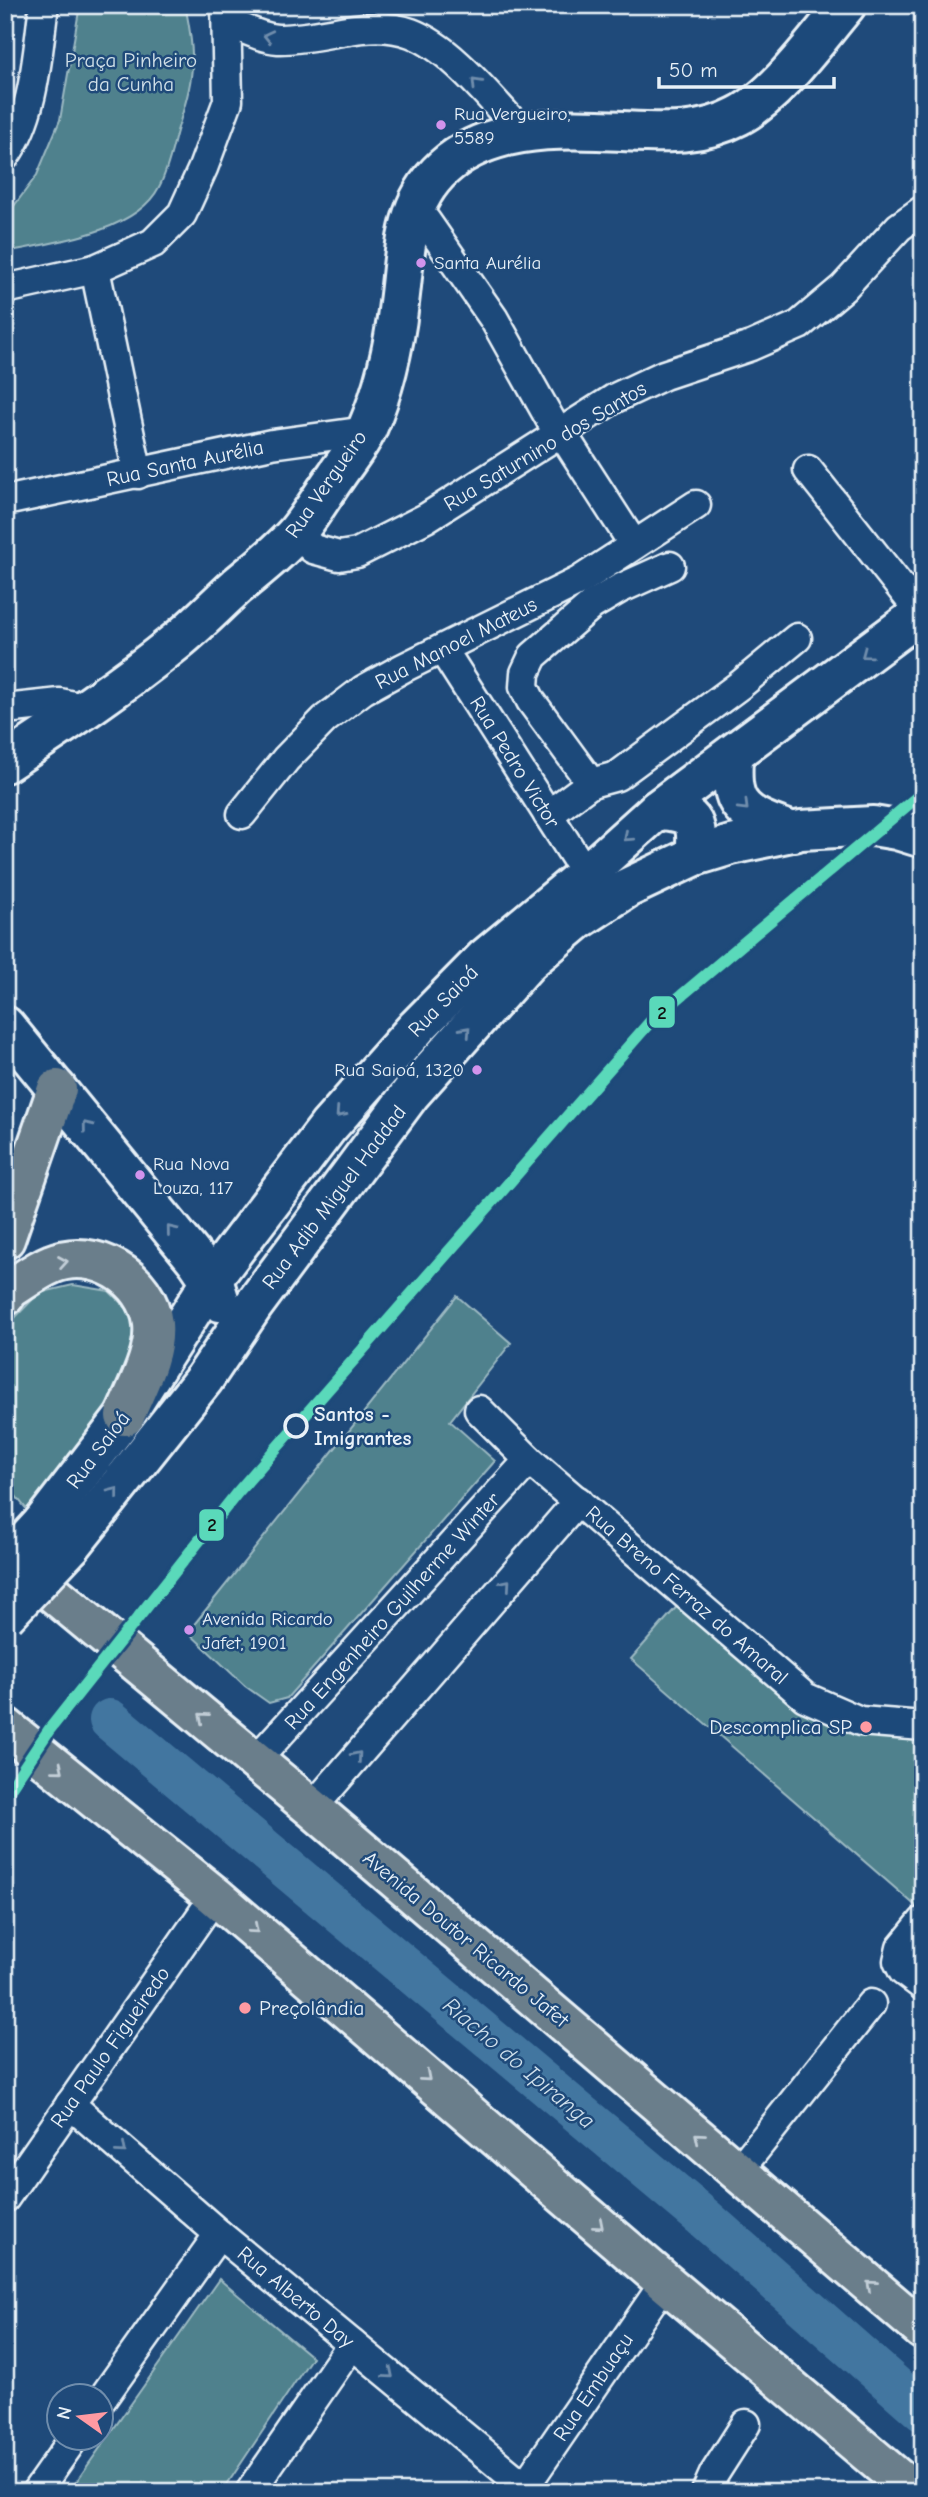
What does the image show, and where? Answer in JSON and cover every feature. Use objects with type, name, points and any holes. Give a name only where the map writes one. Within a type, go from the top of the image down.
[{"type":"main road","points":[[5,1166],[48,1078]]},
{"type":"main road","points":[[5,1239],[48,1078]]},
{"type":"main road","points":[[5,1296],[10,1289],[53,1263],[77,1260],[107,1263],[128,1278],[144,1295],[153,1323],[151,1349],[125,1416]]},
{"type":"main road","name":"Avenida Doutor Ricardo Jafet","points":[[5,1553],[256,1760],[923,2330]]},
{"type":"main road","points":[[5,1727],[215,1896],[914,2492]]},
{"type":"street","points":[[5,156],[17,139],[31,90],[44,5]]},
{"type":"street","name":"Rua Vergueiro","points":[[5,763],[87,709],[178,640],[296,533],[366,431],[390,360],[399,303],[403,250],[413,212],[430,181],[449,163],[468,150],[494,139],[523,133],[596,130],[683,133],[711,128],[740,116],[765,96],[846,5]]},
{"type":"street","points":[[5,289],[95,270],[153,243],[182,214],[203,168],[228,100],[227,14],[276,39],[368,27],[392,28],[412,34],[431,44],[458,65],[523,133]]},
{"type":"street","name":"Rua Saturnino dos Santos","points":[[296,533],[313,549],[339,556],[357,553],[426,518],[615,398],[651,381],[751,346],[799,325],[843,288],[899,227],[923,210]]},
{"type":"street","points":[[413,212],[426,221],[494,320],[559,435],[567,441],[634,545]]},
{"type":"street","points":[[95,270],[138,474]]},
{"type":"street","name":"Rua Santa Aurélia","points":[[5,501],[272,444],[366,431]]},
{"type":"street","points":[[808,470],[922,613]]},
{"type":"street","name":"Rua Manoel Mateus","points":[[242,814],[286,759],[325,719],[363,690],[579,581],[695,505]]},
{"type":"street","points":[[590,783],[531,701],[524,687],[525,673],[533,656],[592,605],[619,589],[670,566]]},
{"type":"street","name":"Rua Saioá","points":[[56,1535],[125,1416],[211,1282],[328,1126],[417,1027],[485,958],[586,874],[657,810],[922,613]]},
{"type":"street","points":[[548,815],[590,783],[617,776],[740,685],[797,638]]},
{"type":"street","name":"Rua Pedro Victor","points":[[443,650],[586,874]]},
{"type":"street","points":[[5,709],[60,703],[87,709]]},
{"type":"street","points":[[733,754],[735,797],[750,813],[794,832]]},
{"type":"street","points":[[657,810],[674,810],[688,815],[697,828],[695,856]]},
{"type":"street","name":"Rua Adib Miguel Haddad","points":[[56,1535],[204,1379],[253,1306],[411,1093],[528,962],[578,920],[627,888],[695,856],[732,845],[794,832],[873,826],[923,838]]},
{"type":"street","points":[[5,1026],[211,1282],[219,1298],[220,1326],[204,1379]]},
{"type":"street","name":"Rua Breno Ferraz do Amaral","points":[[479,1410],[529,1460],[805,1697],[860,1721],[923,1726]]},
{"type":"street","name":"Rua Engenheiro Guilherme Winter","points":[[256,1760],[529,1460]]},
{"type":"street","points":[[312,1808],[578,1502]]},
{"type":"street","points":[[5,1564],[56,1535]]},
{"type":"street","points":[[5,1616],[56,1535]]},
{"type":"street","name":"Rua Paulo Figueiredo","points":[[5,2198],[215,1896]]},
{"type":"street","points":[[923,1921],[901,1948],[898,1961],[903,1971],[923,1986]]},
{"type":"street","points":[[739,2170],[871,2004]]},
{"type":"street","name":"Rua Alberto Day","points":[[70,2104],[219,2234],[523,2489]]},
{"type":"street","points":[[114,2382],[219,2234]]},
{"type":"street","name":"Rua Embuaçu","points":[[523,2489],[665,2282]]},
{"type":"street","points":[[250,2492],[352,2344]]},
{"type":"street","points":[[706,2492],[714,2474],[746,2424]]},
{"type":"street","points":[[36,2492],[64,2452]]},
{"type":"green space","name":"Praça Pinheiro da Cunha","points":[[80,5],[185,5],[192,69],[167,167],[159,187],[148,203],[132,215],[112,225],[67,240],[5,252],[5,218],[37,175],[60,120]]},
{"type":"green space","points":[[73,1285],[109,1291],[133,1315],[138,1342],[87,1439],[28,1511],[5,1483],[5,1328],[39,1293]]},
{"type":"green space","points":[[457,1296],[511,1343],[450,1421],[495,1461],[287,1698],[269,1703],[245,1686],[188,1632]]},
{"type":"green space","points":[[680,1603],[800,1708],[835,1728],[877,1736],[923,1739],[923,1900],[917,1907],[631,1659]]},
{"type":"green space","points":[[219,2279],[312,2357],[222,2492],[69,2492],[97,2452],[116,2452],[116,2425]]},
{"type":"waterway","name":"Riacho do Ipiranga","points":[[110,1720],[703,2217],[923,2411]]},
{"type":"transit line","name":"2","points":[[5,1796],[49,1730],[237,1493],[650,1022],[923,792]]},
{"type":"place","name":"Rua Vergueiro, 5589","points":[[441,125]]},
{"type":"place","name":"Santa Aurélia","points":[[421,263]]},
{"type":"place","name":"Rua Saioá, 1320","points":[[477,1070]]},
{"type":"place","name":"Rua Nova Louza, 117","points":[[140,1175]]},
{"type":"place","name":"Santos - Imigrantes","points":[[296,1426]]},
{"type":"place","name":"Avenida Ricardo Jafet, 1901","points":[[189,1630]]},
{"type":"place","name":"Descomplica SP","points":[[866,1727]]},
{"type":"place","name":"Preçolândia","points":[[245,2008]]}]
